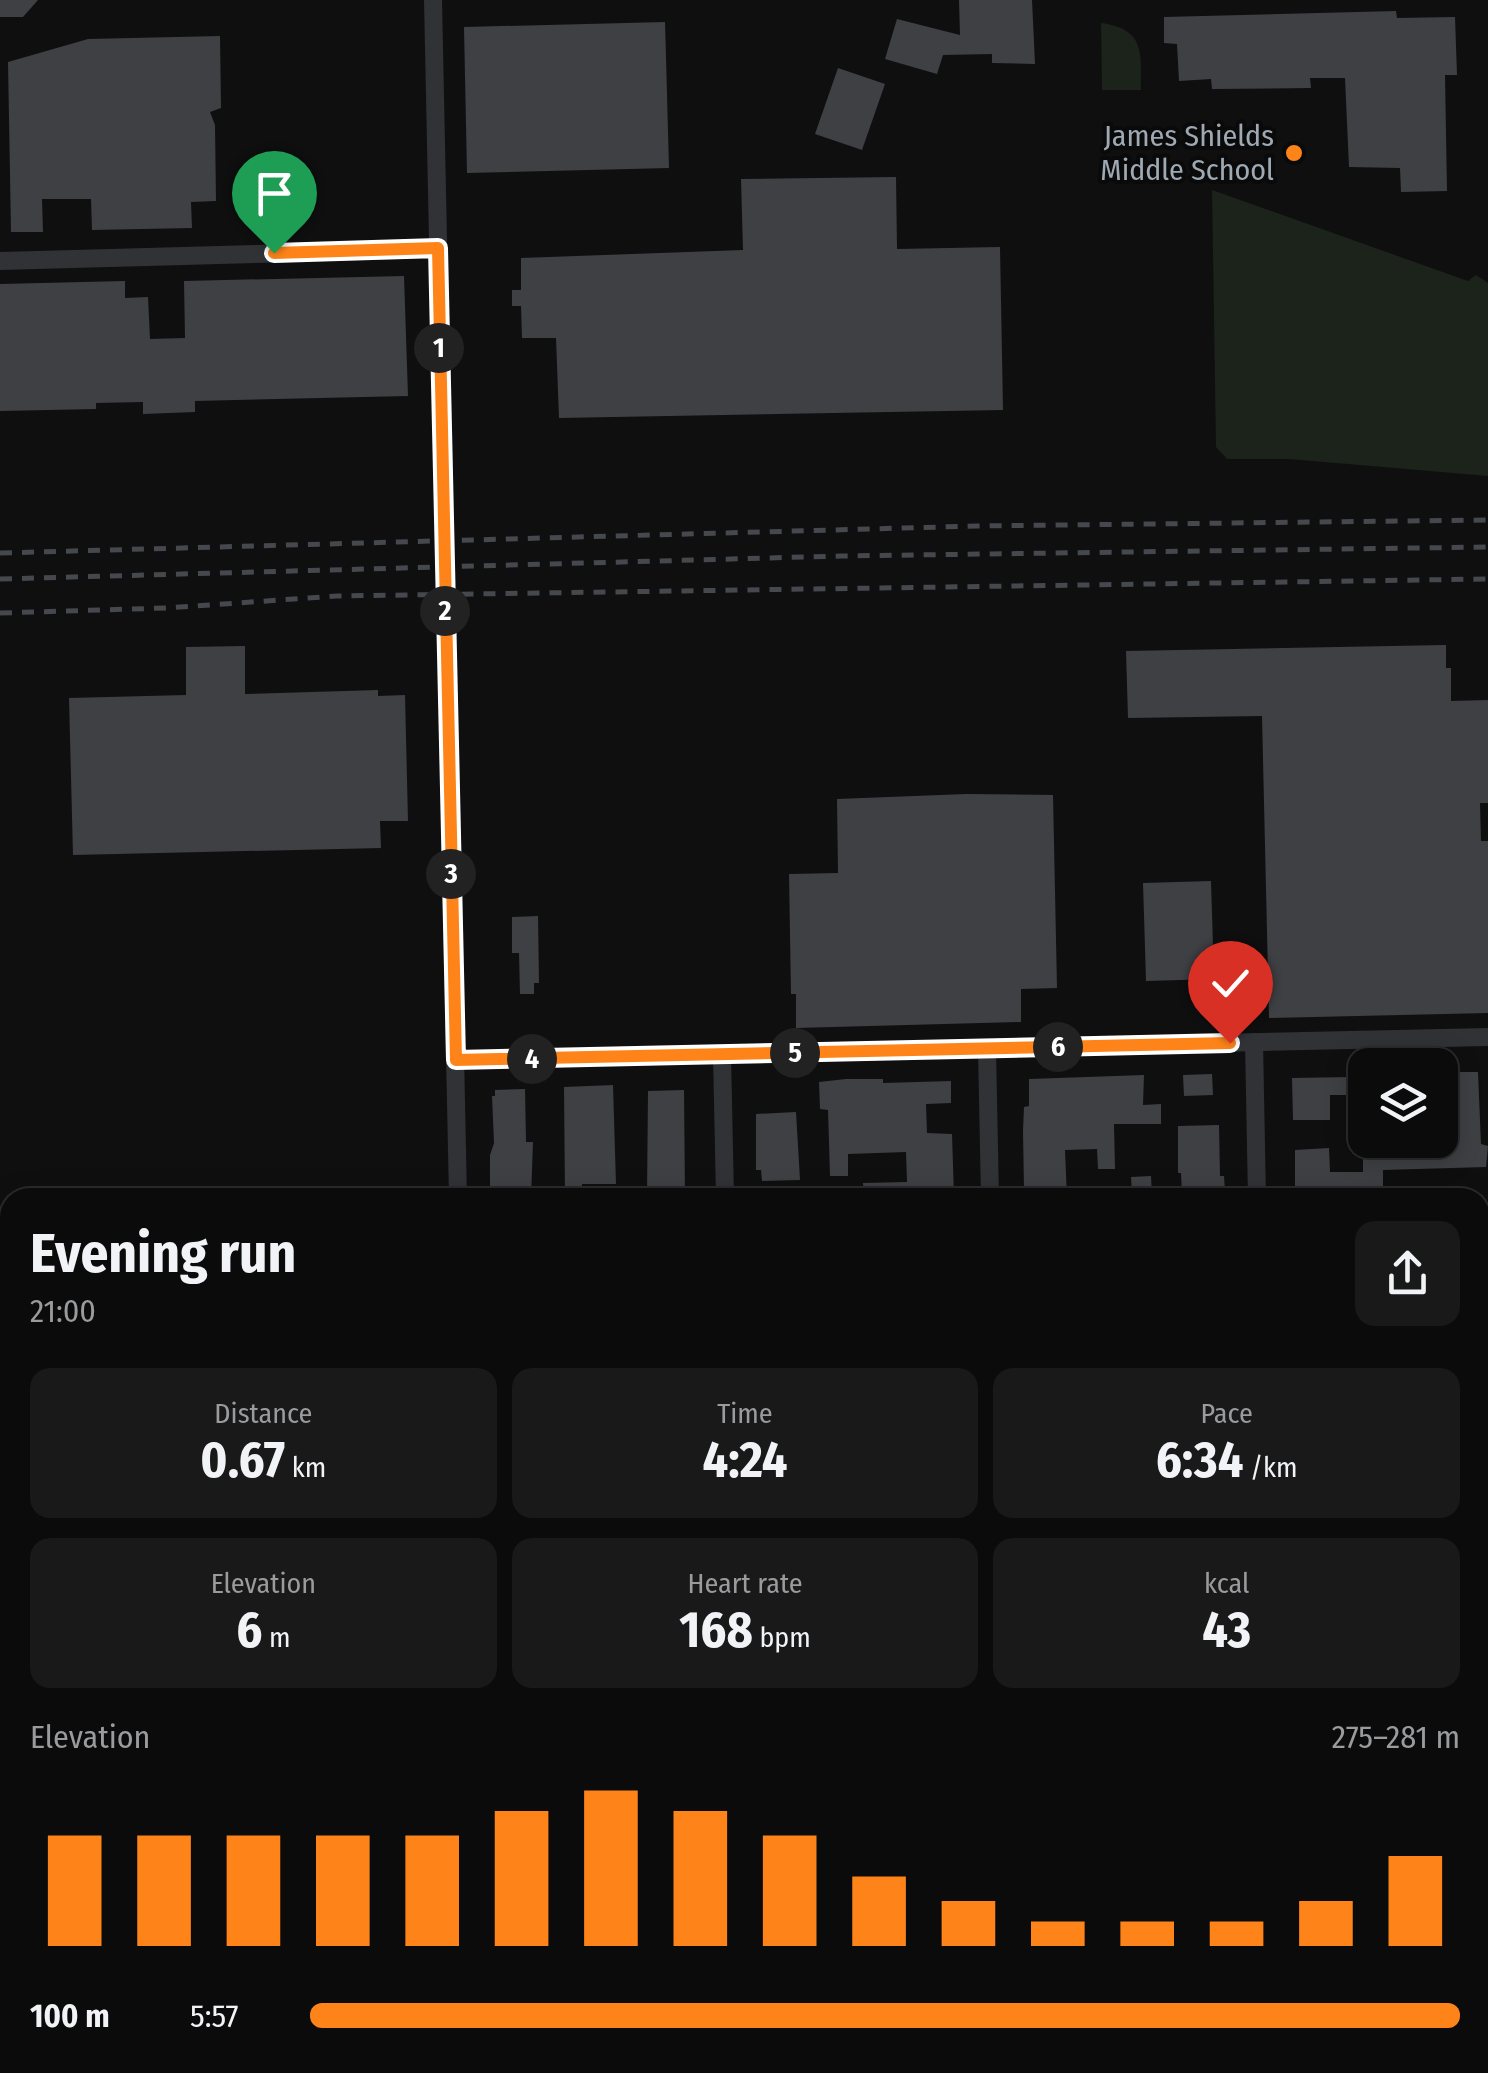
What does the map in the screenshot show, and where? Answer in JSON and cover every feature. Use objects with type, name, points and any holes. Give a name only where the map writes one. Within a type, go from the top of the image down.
[{"type":"street","points":[[432,0],[458,1188]]},
{"type":"street","points":[[0,261],[438,248]]},
{"type":"street","points":[[456,1060],[1488,1037]]},
{"type":"street","points":[[1254,1042],[1257,1188]]},
{"type":"street","points":[[987,1048],[990,1188]]},
{"type":"street","points":[[722,1054],[725,1188]]},
{"type":"shaded area","points":[[1101,23],[1126,31],[1138,45],[1141,90],[1102,90]]},
{"type":"shaded area","points":[[1212,190],[1468,281],[1476,275],[1488,283],[1488,476],[1289,459],[1227,459],[1216,447]]},
{"type":"building","points":[[0,0],[38,0],[23,17],[0,17]]},
{"type":"building","points":[[959,0],[1032,0],[1035,64],[992,63],[992,54],[943,55],[937,74],[885,59],[897,19],[960,35]]},
{"type":"building","name":"James Shields Middle School","points":[[1396,11],[1397,18],[1455,17],[1457,75],[1445,75],[1447,191],[1401,192],[1400,168],[1349,167],[1345,78],[1310,78],[1311,88],[1212,89],[1211,79],[1179,81],[1177,44],[1164,43],[1164,17]]},
{"type":"building","points":[[665,22],[669,168],[467,173],[464,27]]},
{"type":"building","points":[[220,36],[221,108],[210,112],[215,125],[216,201],[191,202],[192,228],[92,230],[91,199],[42,199],[43,232],[11,232],[8,62],[88,39]]},
{"type":"building","points":[[838,68],[885,84],[862,150],[815,134]]},
{"type":"building","points":[[896,177],[897,249],[1000,247],[1003,410],[559,418],[556,338],[522,338],[521,306],[512,306],[512,290],[521,290],[521,258],[743,250],[741,179]]},
{"type":"building","points":[[303,180],[303,218],[255,219],[254,181]]},
{"type":"building","points":[[404,276],[408,396],[195,401],[195,412],[143,414],[143,402],[96,403],[96,409],[0,411],[0,284],[125,281],[125,298],[148,297],[150,339],[185,338],[184,281]]},
{"type":"building","points":[[1446,645],[1451,701],[1488,700],[1488,803],[1480,803],[1481,841],[1488,841],[1488,1013],[1269,1018],[1262,716],[1128,718],[1126,651]]},
{"type":"building","points":[[245,646],[245,694],[378,690],[378,696],[405,695],[408,821],[380,821],[381,848],[73,855],[69,698],[186,695],[186,647]]},
{"type":"building","points":[[1053,795],[1057,988],[1021,989],[1021,1022],[796,1028],[796,994],[791,994],[789,874],[838,873],[837,799]]},
{"type":"building","points":[[1211,881],[1214,979],[1146,981],[1143,883]]},
{"type":"building","points":[[538,916],[539,983],[534,983],[534,994],[520,994],[519,953],[512,953],[512,917]]},
{"type":"building","points":[[1458,1072],[1478,1072],[1481,1144],[1488,1146],[1486,1167],[1383,1170],[1383,1188],[1295,1188],[1295,1150],[1329,1148],[1330,1172],[1363,1172],[1363,1158],[1458,1158]]},
{"type":"building","points":[[1212,1074],[1213,1095],[1184,1096],[1183,1075]]},
{"type":"building","points":[[1144,1075],[1143,1105],[1161,1104],[1161,1124],[1114,1124],[1115,1169],[1098,1169],[1097,1149],[1065,1150],[1067,1188],[1024,1188],[1024,1107],[1029,1106],[1029,1079]]},
{"type":"building","points":[[1348,1077],[1348,1095],[1330,1095],[1330,1120],[1293,1120],[1292,1078]]},
{"type":"building","points":[[951,1081],[951,1103],[926,1104],[927,1133],[952,1134],[954,1188],[863,1188],[863,1183],[907,1182],[906,1152],[848,1154],[848,1176],[830,1176],[828,1110],[820,1109],[819,1082]]},
{"type":"building","points":[[613,1085],[616,1184],[565,1188],[564,1087]]},
{"type":"building","points":[[525,1089],[526,1142],[533,1142],[531,1188],[490,1188],[495,1090]]},
{"type":"building","points":[[684,1090],[685,1188],[647,1188],[648,1091]]},
{"type":"building","points":[[796,1112],[800,1180],[762,1181],[761,1170],[756,1170],[756,1114]]},
{"type":"building","points":[[1219,1125],[1220,1176],[1224,1176],[1225,1188],[1182,1188],[1178,1126]]},
{"type":"building","points":[[1151,1176],[1152,1188],[1132,1188],[1131,1177]]},
{"type":"railway","points":[[0,553],[977,526],[1488,520]]},
{"type":"railway","points":[[0,579],[841,556],[1488,547]]},
{"type":"railway","points":[[0,613],[166,608],[337,596],[1488,579]]},
{"type":"place","name":"James Shields Middle School","points":[[1294,153]]},
{"type":"route","points":[[274,253],[438,248],[456,1060],[1230,1043]]}]
